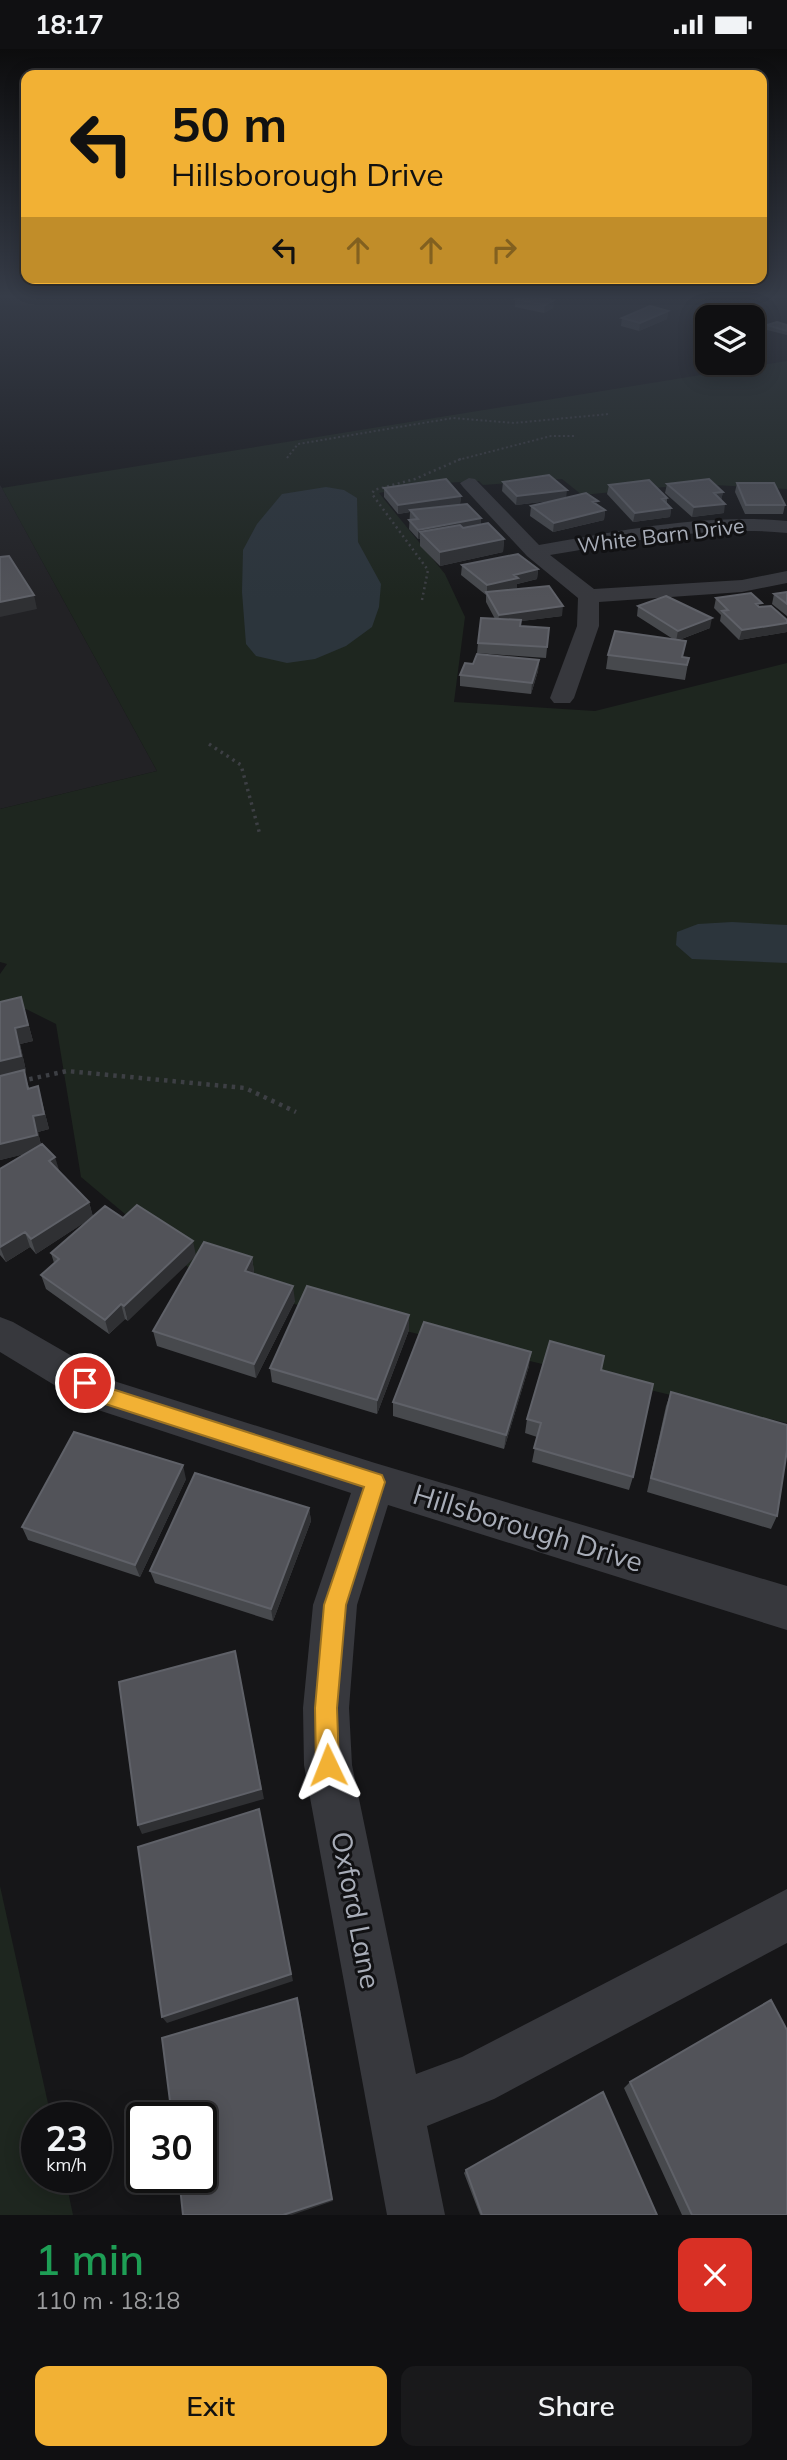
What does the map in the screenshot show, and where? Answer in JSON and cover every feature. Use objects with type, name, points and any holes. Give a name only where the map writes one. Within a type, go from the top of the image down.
[{"type":"street","points":[[469,483],[534,552],[589,596],[742,586],[787,577]]},
{"type":"street","name":"White Barn Drive","points":[[534,552],[721,526],[787,527]]},
{"type":"street","points":[[562,698],[588,626],[589,596]]},
{"type":"street","name":"Hillsborough Drive","points":[[0,1333],[106,1396],[375,1482],[787,1608]]},
{"type":"street","name":"Oxford Lane","points":[[375,1482],[335,1605],[326,1708],[328,1765],[416,2215]]},
{"type":"street","points":[[394,2110],[475,2080],[787,1915]]},
{"type":"path","points":[[287,458],[298,444],[453,418],[514,423],[609,414]]},
{"type":"path","points":[[209,744],[241,765],[260,835]]},
{"type":"path","points":[[13,1083],[67,1071],[245,1088],[296,1112]]},
{"type":"shaded area","points":[[564,397],[787,397],[787,489],[696,484],[582,495],[562,479],[483,485],[479,481],[426,484],[379,493],[445,574],[465,617],[454,702],[595,711],[787,663],[787,1423],[207,1283],[81,1177],[56,1024],[26,1009],[0,1014],[0,974],[7,964],[0,962],[0,809],[157,771],[2,488]]},
{"type":"shaded area","points":[[0,485],[2,488],[157,771],[0,809]]},
{"type":"shaded area","points":[[326,487],[344,490],[357,498],[358,542],[381,584],[379,607],[372,627],[346,646],[315,659],[287,663],[256,656],[246,644],[242,592],[243,550],[257,524],[282,494]]},
{"type":"shaded area","points":[[732,922],[787,925],[787,963],[692,959],[676,945],[677,932],[698,924]]},
{"type":"shaded area","points":[[0,1886],[48,2102],[21,2102],[21,2193],[68,2193],[73,2215],[0,2215]]},
{"type":"building","points":[[549,475],[567,490],[517,496],[503,482]]},
{"type":"building","points":[[446,479],[461,496],[398,505],[384,488]]},
{"type":"building","points":[[709,479],[723,492],[714,493],[725,504],[694,507],[667,484]]},
{"type":"building","points":[[649,480],[667,498],[662,499],[671,508],[635,513],[609,485]]},
{"type":"building","points":[[737,483],[774,483],[785,505],[746,505]]},
{"type":"building","points":[[586,493],[605,510],[554,523],[531,506]]},
{"type":"building","points":[[467,504],[481,518],[418,530],[409,520],[418,519],[410,510]]},
{"type":"building","points":[[488,523],[504,539],[440,552],[420,532],[460,525],[463,528]]},
{"type":"building","points":[[518,554],[538,569],[514,575],[518,578],[487,585],[462,565]]},
{"type":"building","points":[[9,556],[34,595],[0,602],[0,557]]},
{"type":"building","points":[[549,586],[563,606],[499,615],[486,592]]},
{"type":"building","points":[[787,592],[787,604],[774,594]]},
{"type":"building","points":[[751,593],[762,603],[756,604],[759,607],[771,606],[787,623],[742,630],[722,611],[728,610],[716,598]]},
{"type":"building","points":[[666,596],[712,618],[678,631],[638,606]]},
{"type":"building","points":[[481,618],[521,620],[520,626],[549,628],[547,647],[478,643]]},
{"type":"building","points":[[615,631],[686,641],[682,657],[689,658],[687,665],[608,655]]},
{"type":"building","points":[[477,654],[539,660],[532,683],[460,675],[465,663],[473,664]]},
{"type":"building","points":[[21,997],[28,1025],[15,1028],[21,1056],[0,1061],[0,1002]]},
{"type":"building","points":[[24,1070],[28,1089],[38,1086],[44,1114],[33,1116],[37,1135],[0,1144],[0,1076]]},
{"type":"building","points":[[42,1144],[55,1157],[49,1161],[89,1202],[31,1239],[25,1232],[0,1247],[0,1169]]},
{"type":"building","points":[[137,1205],[193,1241],[124,1306],[121,1304],[105,1320],[41,1275],[59,1259],[51,1253],[105,1206],[123,1218]]},
{"type":"building","points":[[204,1242],[252,1257],[245,1271],[293,1286],[254,1364],[153,1331]]},
{"type":"building","points":[[307,1286],[409,1315],[377,1400],[270,1368]]},
{"type":"building","points":[[424,1322],[531,1352],[506,1435],[393,1402]]},
{"type":"building","points":[[550,1341],[604,1356],[601,1370],[653,1384],[633,1477],[534,1448],[541,1423],[527,1419]]},
{"type":"building","points":[[671,1392],[787,1425],[787,1450],[777,1516],[651,1478]]},
{"type":"building","points":[[74,1432],[183,1465],[135,1565],[22,1527]]},
{"type":"building","points":[[195,1473],[309,1508],[271,1609],[150,1571]]},
{"type":"building","points":[[235,1651],[261,1789],[138,1825],[119,1682]]},
{"type":"building","points":[[259,1809],[291,1974],[162,2017],[138,1847]]},
{"type":"building","points":[[297,1998],[332,2199],[283,2215],[183,2215],[181,2193],[217,2193],[217,2102],[170,2102],[162,2038]]},
{"type":"building","points":[[771,2000],[787,2030],[787,2215],[692,2215],[630,2082]]},
{"type":"building","points":[[603,2092],[657,2215],[482,2215],[466,2170]]},
{"type":"route","points":[[85,1383],[106,1396],[375,1482],[335,1605],[326,1708],[328,1765]]}]
